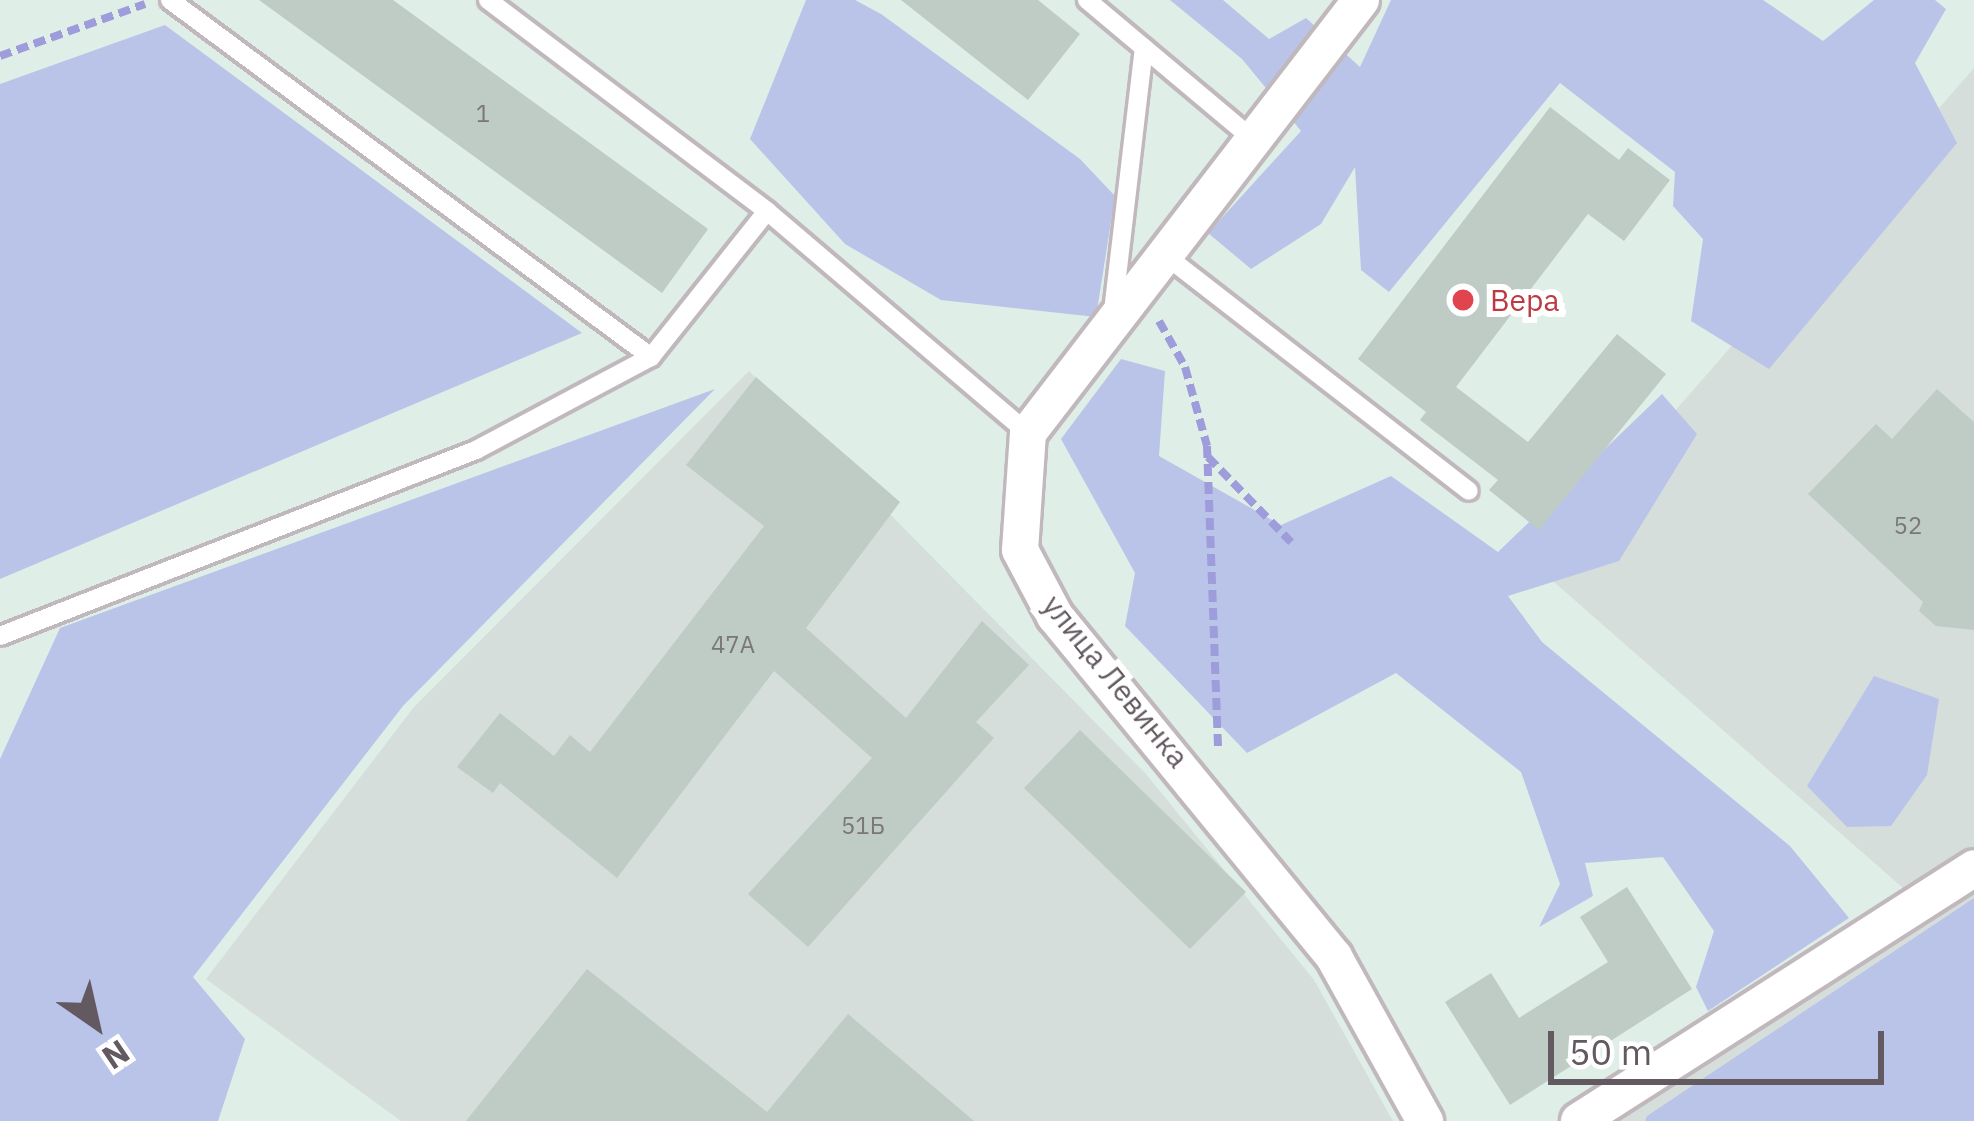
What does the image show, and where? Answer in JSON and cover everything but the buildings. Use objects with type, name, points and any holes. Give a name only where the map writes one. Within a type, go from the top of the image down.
[{"type":"street","points":[[1028,433],[1361,0]]},
{"type":"street","name":"улица Левинка","points":[[1028,433],[1020,550],[1055,616],[1219,808],[1334,957],[1425,1121]]},
{"type":"street","points":[[1579,1121],[1974,868]]},
{"type":"lane","points":[[170,0],[651,357]]},
{"type":"lane","points":[[488,0],[766,211],[1028,433]]},
{"type":"lane","points":[[1098,3],[1256,142]]},
{"type":"lane","points":[[1111,327],[1144,48]]},
{"type":"lane","points":[[0,637],[476,450],[651,357],[766,211]]},
{"type":"lane","points":[[1166,256],[1469,491]]},
{"type":"path","points":[[0,56],[158,0]]},
{"type":"path","points":[[1141,289],[1185,367],[1208,456],[1219,808]]},
{"type":"path","points":[[1208,456],[1291,542]]},
{"type":"shaded area","points":[[806,0],[855,0],[881,14],[1080,159],[1115,196],[1096,317],[941,300],[845,244],[750,139]]},
{"type":"shaded area","points":[[1170,0],[1223,0],[1269,39],[1306,18],[1360,67],[1391,0],[1763,0],[1823,41],[1874,0],[1935,0],[1946,9],[1915,63],[1957,143],[1769,369],[1691,321],[1703,239],[1673,206],[1675,172],[1560,83],[1389,292],[1361,270],[1355,167],[1321,224],[1251,269],[1208,233],[1301,131],[1242,59]]},
{"type":"shaded area","points":[[165,25],[582,333],[0,579],[0,84]]},
{"type":"shaded area","points":[[1974,68],[1974,1121],[1560,1121],[1911,895],[1538,568]]},
{"type":"shaded area","points":[[1121,359],[1165,371],[1159,456],[1281,525],[1391,476],[1498,552],[1662,394],[1697,434],[1619,561],[1508,596],[1542,642],[1790,846],[1849,918],[1708,1011],[1696,987],[1714,931],[1663,857],[1585,863],[1593,896],[1539,927],[1560,884],[1521,772],[1396,673],[1247,753],[1125,626],[1135,573],[1061,439]]},
{"type":"shaded area","points":[[749,371],[1145,773],[1314,980],[1393,1121],[401,1121],[206,979],[414,707]]},
{"type":"shaded area","points":[[715,389],[403,706],[193,977],[245,1039],[218,1121],[0,1121],[0,759],[60,628]]},
{"type":"shaded area","points":[[1874,676],[1939,699],[1927,775],[1891,826],[1847,827],[1807,786]]},
{"type":"shaded area","points":[[1974,898],[1974,1121],[1645,1121],[1647,1116]]},
{"type":"place","name":"Вера","points":[[1463,300]]}]
